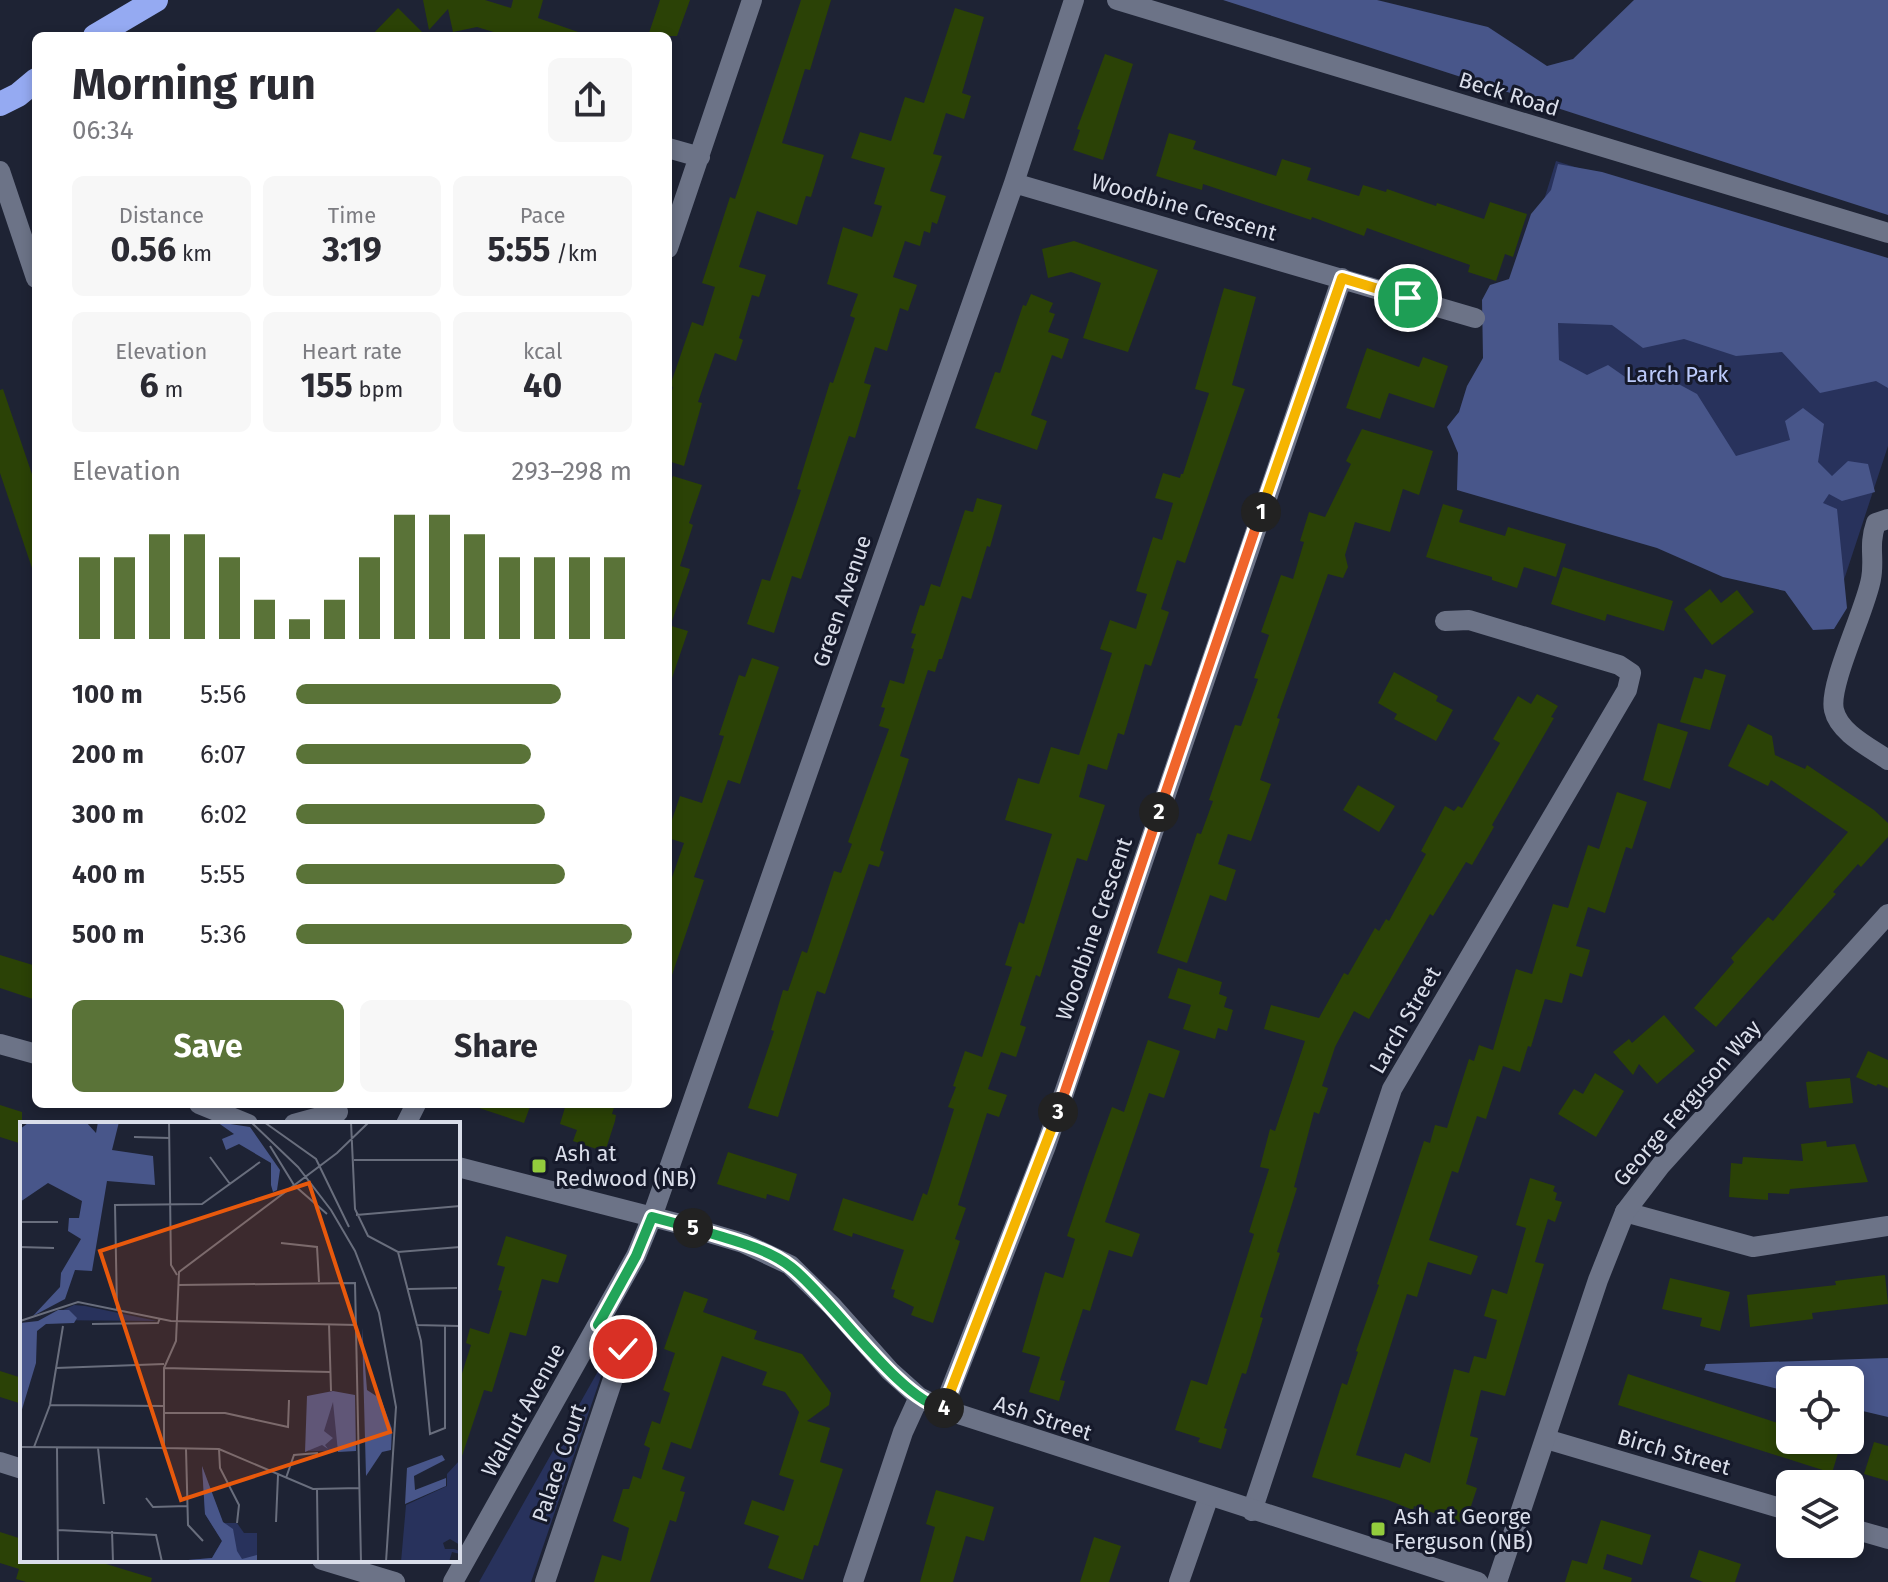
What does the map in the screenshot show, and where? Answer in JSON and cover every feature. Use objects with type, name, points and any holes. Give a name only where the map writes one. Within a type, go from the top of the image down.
[{"type":"highway","points":[[102,32],[156,0]]},
{"type":"highway","points":[[0,104],[32,83]]},
{"type":"street","points":[[672,237],[752,0]]},
{"type":"street","name":"Green Avenue","points":[[652,1217],[1014,183],[1074,0]]},
{"type":"street","name":"Beck Road","points":[[1117,0],[1888,233]]},
{"type":"street","points":[[672,149],[700,157]]},
{"type":"street","points":[[0,171],[32,266]]},
{"type":"street","name":"Woodbine Crescent","points":[[1014,183],[1475,318]]},
{"type":"street","name":"Woodbine Crescent","points":[[943,1409],[1046,1146],[1342,278]]},
{"type":"street","points":[[1871,578],[1870,539],[1876,523],[1888,519]]},
{"type":"street","points":[[1888,554],[1871,578],[1836,688],[1834,710],[1844,729],[1888,760]]},
{"type":"street","name":"Larch Street","points":[[1252,1511],[1392,1089],[1627,690],[1631,673],[1619,665],[1469,620],[1445,621]]},
{"type":"street","name":"George Ferguson Way","points":[[1497,1582],[1598,1280],[1625,1212],[1661,1165],[1888,914]]},
{"type":"street","points":[[0,1044],[32,1053]]},
{"type":"street","points":[[210,1108],[244,1122]]},
{"type":"street","points":[[227,1114],[240,1108]]},
{"type":"street","points":[[303,1122],[341,1113]]},
{"type":"street","name":"Ash Street","points":[[460,1168],[743,1243],[790,1265],[832,1306],[890,1371],[919,1397],[943,1409],[1478,1582]]},
{"type":"street","points":[[1625,1212],[1753,1247],[1888,1226]]},
{"type":"street","name":"Walnut Avenue","points":[[453,1582],[636,1256],[652,1217]]},
{"type":"street","name":"Palace Court","points":[[545,1582],[623,1349],[616,1336],[598,1325]]},
{"type":"street","points":[[853,1582],[903,1432],[919,1397]]},
{"type":"street","name":"Birch Street","points":[[1546,1439],[1776,1507]]},
{"type":"street","points":[[0,1462],[20,1468]]},
{"type":"street","points":[[1179,1582],[1209,1496]]},
{"type":"street","points":[[1864,1532],[1888,1539]]},
{"type":"street","points":[[329,1562],[395,1582]]},
{"type":"green space","name":"Larch Park","points":[[1556,161],[1888,266],[1888,446],[1838,598],[1458,479]]},
{"type":"green space","points":[[610,1350],[531,1582],[479,1582]]},
{"type":"shaded area","points":[[1223,0],[1377,0],[1488,27],[1547,66],[1573,59],[1634,0],[1888,0],[1888,215]]},
{"type":"shaded area","name":"Larch Park","points":[[1558,164],[1602,172],[1888,258],[1888,388],[1876,381],[1820,393],[1782,352],[1736,356],[1684,339],[1643,348],[1612,325],[1558,323],[1559,360],[1587,375],[1608,365],[1631,381],[1660,374],[1697,394],[1736,456],[1790,440],[1785,421],[1803,408],[1824,424],[1818,462],[1832,476],[1848,461],[1868,464],[1875,492],[1842,501],[1829,494],[1823,503],[1837,509],[1847,608],[1834,629],[1813,630],[1785,591],[1723,577],[1657,548],[1457,490],[1458,453],[1447,427],[1459,412],[1467,386],[1483,358],[1482,300],[1490,285],[1509,279],[1531,214],[1551,190]]},
{"type":"shaded area","points":[[1888,1358],[1888,1417],[1864,1411],[1864,1366],[1776,1366],[1776,1388],[1704,1370],[1706,1364]]},
{"type":"building","points":[[423,0],[485,0],[511,8],[513,0],[543,0],[538,18],[578,32],[494,32],[477,27],[453,32],[448,9],[429,30]]},
{"type":"building","points":[[660,0],[690,0],[677,36],[672,36],[672,32],[649,32]]},
{"type":"building","points":[[801,0],[831,0],[810,70],[805,69],[782,143],[824,155],[811,197],[806,196],[797,225],[757,211],[739,267],[766,275],[759,297],[752,295],[739,338],[743,340],[736,361],[715,353],[698,402],[702,403],[684,466],[672,462],[672,380],[692,322],[703,326],[715,287],[702,283],[730,197],[735,199]]},
{"type":"building","points":[[398,8],[422,32],[375,32]]},
{"type":"building","points":[[955,8],[984,17],[962,93],[971,96],[964,119],[946,113],[933,154],[942,156],[930,191],[946,196],[937,224],[932,222],[930,233],[924,231],[920,246],[905,241],[893,277],[917,285],[908,311],[900,308],[887,351],[875,347],[864,383],[871,385],[855,438],[849,436],[801,579],[792,576],[774,633],[747,624],[762,579],[770,581],[801,490],[797,489],[830,382],[833,383],[855,318],[850,316],[858,294],[827,284],[843,227],[872,237],[882,206],[874,204],[885,168],[851,158],[860,132],[891,141],[905,97],[924,103]]},
{"type":"building","points":[[1105,54],[1133,64],[1103,160],[1073,150],[1080,130],[1077,129]]},
{"type":"building","points":[[1169,133],[1196,141],[1193,149],[1276,176],[1282,159],[1311,168],[1307,180],[1359,196],[1363,185],[1386,192],[1387,189],[1436,206],[1437,203],[1484,219],[1490,202],[1527,214],[1513,257],[1505,254],[1496,281],[1468,272],[1470,265],[1367,228],[1364,236],[1203,184],[1202,190],[1156,176]]},
{"type":"building","points":[[1074,241],[1158,270],[1128,352],[1083,338],[1101,283],[1071,272],[1048,278],[1042,249]]},
{"type":"building","points":[[1224,288],[1256,297],[1232,385],[1245,389],[1185,563],[1177,560],[1161,609],[1169,612],[1151,666],[1145,664],[1124,735],[1118,733],[1107,770],[1088,764],[1079,797],[1105,805],[1087,861],[1077,858],[1040,977],[1036,975],[1020,1025],[1026,1027],[1016,1057],[1001,1052],[988,1089],[1007,1095],[999,1117],[987,1113],[958,1205],[966,1208],[955,1239],[960,1241],[933,1323],[911,1315],[914,1307],[893,1297],[895,1290],[891,1289],[904,1250],[853,1233],[852,1237],[833,1230],[843,1198],[913,1221],[923,1193],[927,1195],[954,1109],[948,1107],[965,1051],[982,1057],[1012,967],[1005,965],[1019,922],[1024,924],[1052,834],[1005,820],[1018,778],[1039,784],[1051,747],[1079,755],[1112,653],[1100,649],[1110,620],[1136,629],[1147,594],[1136,591],[1153,537],[1162,540],[1173,503],[1155,498],[1163,473],[1180,478],[1183,474],[1209,393],[1195,389]]},
{"type":"building","points":[[1031,294],[1053,303],[1049,312],[1055,314],[1048,332],[1069,339],[1062,359],[1052,355],[1031,415],[1047,421],[1037,450],[975,428],[995,372],[1000,373],[1023,305],[1026,306]]},
{"type":"building","points":[[1367,348],[1419,367],[1423,357],[1448,366],[1434,408],[1389,393],[1380,419],[1346,408]]},
{"type":"building","points":[[3,389],[32,474],[32,568],[0,473],[0,390]]},
{"type":"building","points":[[1362,429],[1433,451],[1419,495],[1403,489],[1390,532],[1355,522],[1345,555],[1348,567],[1343,578],[1328,574],[1277,718],[1280,719],[1260,780],[1271,784],[1251,841],[1228,834],[1218,864],[1236,870],[1226,901],[1210,895],[1187,963],[1157,953],[1197,833],[1201,834],[1213,801],[1209,800],[1235,725],[1241,726],[1258,679],[1254,678],[1269,635],[1261,632],[1281,575],[1293,579],[1309,512],[1325,517],[1351,464],[1346,461]]},
{"type":"building","points":[[673,476],[702,485],[689,523],[693,525],[680,566],[690,569],[672,621]]},
{"type":"building","points":[[977,498],[1002,505],[971,599],[962,596],[942,659],[939,659],[935,672],[928,670],[900,756],[909,759],[880,850],[884,852],[879,867],[869,864],[825,994],[817,991],[778,1117],[748,1108],[774,1031],[771,1030],[783,990],[788,991],[802,951],[807,953],[834,871],[841,873],[852,844],[848,842],[889,729],[879,726],[885,708],[881,707],[890,680],[904,684],[914,649],[911,648],[916,634],[911,633],[920,605],[924,606],[931,584],[940,587],[965,510],[973,512]]},
{"type":"building","points":[[1443,504],[1463,510],[1459,522],[1505,536],[1508,527],[1566,544],[1556,577],[1524,567],[1517,588],[1426,557]]},
{"type":"building","points":[[1563,567],[1673,601],[1664,631],[1607,614],[1605,621],[1551,604]]},
{"type":"building","points":[[1710,589],[1721,603],[1737,590],[1754,612],[1712,645],[1684,609]]},
{"type":"building","points":[[672,626],[688,631],[672,678]]},
{"type":"building","points":[[752,658],[779,667],[740,784],[728,780],[694,877],[704,880],[672,975],[672,878],[684,843],[672,839],[672,820],[680,796],[702,803],[724,736],[719,735],[739,675],[745,677]]},
{"type":"building","points":[[1705,669],[1726,675],[1710,730],[1680,722],[1694,677],[1702,679]]},
{"type":"building","points":[[1394,672],[1438,696],[1436,701],[1453,710],[1436,741],[1394,719],[1397,714],[1378,703]]},
{"type":"building","points":[[1537,694],[1558,706],[1492,825],[1494,827],[1472,865],[1466,862],[1433,916],[1430,914],[1369,1019],[1354,1011],[1335,1047],[1322,1086],[1328,1088],[1319,1114],[1314,1112],[1294,1187],[1297,1188],[1277,1252],[1280,1253],[1260,1317],[1263,1318],[1246,1374],[1242,1373],[1224,1428],[1227,1429],[1221,1449],[1198,1442],[1200,1438],[1175,1430],[1191,1380],[1207,1385],[1254,1234],[1249,1232],[1269,1169],[1260,1167],[1270,1129],[1275,1131],[1305,1041],[1264,1029],[1271,1005],[1319,1018],[1344,973],[1348,975],[1375,928],[1379,931],[1386,919],[1389,921],[1426,854],[1421,851],[1445,806],[1454,811],[1458,806],[1462,808],[1500,743],[1493,739],[1518,696],[1531,704]]},
{"type":"building","points":[[1658,723],[1688,732],[1670,789],[1643,780]]},
{"type":"building","points":[[1748,724],[1772,736],[1775,755],[1805,769],[1807,765],[1874,810],[1888,823],[1888,837],[1861,867],[1858,864],[1833,892],[1836,894],[1716,1027],[1694,1008],[1734,962],[1731,958],[1768,917],[1773,921],[1848,832],[1771,780],[1768,786],[1728,766]]},
{"type":"building","points":[[1358,785],[1395,806],[1379,832],[1343,810]]},
{"type":"building","points":[[1617,792],[1647,802],[1632,849],[1626,847],[1605,913],[1588,907],[1576,946],[1590,950],[1582,977],[1570,973],[1562,1003],[1545,999],[1520,1072],[1503,1066],[1486,1119],[1477,1116],[1458,1173],[1452,1171],[1429,1240],[1478,1256],[1471,1275],[1428,1262],[1417,1297],[1407,1294],[1356,1455],[1400,1468],[1405,1453],[1430,1463],[1454,1369],[1469,1373],[1474,1356],[1486,1359],[1497,1320],[1484,1316],[1492,1289],[1507,1294],[1526,1228],[1516,1225],[1530,1178],[1555,1186],[1555,1200],[1562,1202],[1555,1222],[1548,1219],[1535,1262],[1544,1264],[1505,1396],[1481,1390],[1470,1436],[1478,1438],[1466,1484],[1477,1488],[1465,1524],[1312,1477],[1342,1383],[1347,1385],[1358,1352],[1424,1141],[1430,1143],[1435,1125],[1447,1128],[1469,1059],[1474,1061],[1479,1045],[1493,1050],[1516,969],[1532,974],[1553,904],[1568,908],[1588,845],[1599,849]]},
{"type":"building","points":[[0,955],[32,965],[32,999],[0,988]]},
{"type":"building","points":[[1178,968],[1222,982],[1219,994],[1227,997],[1224,1007],[1233,1010],[1227,1031],[1218,1028],[1215,1039],[1183,1029],[1191,1005],[1168,998]]},
{"type":"building","points":[[1664,1015],[1695,1051],[1657,1084],[1639,1064],[1633,1075],[1613,1052],[1629,1039],[1632,1043]]},
{"type":"building","points":[[1148,1040],[1180,1051],[1164,1098],[1149,1093],[1105,1222],[1140,1234],[1132,1257],[1109,1250],[1090,1311],[1083,1309],[1060,1380],[1065,1381],[1059,1401],[1029,1392],[1040,1357],[1022,1352],[1045,1272],[1063,1278],[1075,1239],[1067,1236],[1088,1174],[1112,1107],[1124,1112]]},
{"type":"building","points":[[1868,1051],[1888,1060],[1888,1088],[1856,1077]]},
{"type":"building","points":[[1595,1073],[1624,1091],[1596,1137],[1558,1114],[1574,1089],[1583,1094]]},
{"type":"building","points":[[1850,1078],[1853,1103],[1809,1108],[1806,1082]]},
{"type":"building","points":[[0,1105],[22,1112],[20,1143],[0,1137]]},
{"type":"building","points":[[479,1108],[530,1108],[524,1123]]},
{"type":"building","points":[[565,1108],[614,1108],[612,1114],[616,1115],[605,1152],[573,1141],[577,1130],[560,1124]]},
{"type":"building","points":[[1826,1141],[1827,1147],[1855,1144],[1868,1182],[1790,1189],[1789,1194],[1768,1193],[1768,1200],[1729,1197],[1731,1163],[1742,1164],[1743,1157],[1803,1161],[1801,1144]]},
{"type":"building","points":[[728,1152],[797,1174],[789,1201],[767,1194],[766,1199],[717,1184]]},
{"type":"building","points":[[506,1236],[567,1255],[558,1283],[542,1279],[526,1336],[510,1332],[492,1392],[484,1390],[461,1459],[460,1380],[471,1345],[466,1343],[470,1328],[489,1334],[502,1291],[498,1290],[505,1267],[497,1265]]},
{"type":"building","points":[[1885,1275],[1888,1304],[1812,1313],[1813,1319],[1750,1327],[1747,1295],[1836,1285],[1835,1281]]},
{"type":"building","points":[[1670,1278],[1730,1292],[1720,1331],[1700,1326],[1702,1318],[1662,1309]]},
{"type":"building","points":[[684,1291],[708,1299],[703,1312],[757,1331],[754,1339],[802,1354],[831,1393],[829,1405],[807,1421],[830,1428],[820,1462],[843,1469],[818,1546],[814,1545],[803,1580],[768,1568],[779,1536],[744,1524],[752,1500],[784,1511],[794,1480],[779,1475],[799,1412],[785,1392],[762,1385],[767,1372],[722,1356],[691,1449],[671,1442],[662,1469],[685,1477],[680,1491],[685,1492],[676,1522],[670,1520],[650,1582],[594,1582],[602,1555],[621,1561],[629,1528],[613,1521],[623,1489],[629,1489],[633,1476],[641,1479],[650,1448],[644,1445],[652,1421],[660,1424],[670,1393],[663,1390],[675,1353],[664,1349]]},
{"type":"building","points":[[0,1371],[20,1377],[20,1403],[0,1397]]},
{"type":"building","points":[[1628,1374],[1776,1422],[1776,1454],[1838,1454],[1833,1470],[1823,1470],[1618,1405]]},
{"type":"building","points":[[1874,1442],[1888,1446],[1888,1481],[1864,1474]]},
{"type":"building","points":[[936,1490],[994,1507],[984,1541],[966,1536],[953,1582],[920,1582],[935,1527],[926,1524]]},
{"type":"building","points":[[1601,1520],[1651,1535],[1642,1565],[1607,1554],[1603,1569],[1632,1578],[1631,1582],[1565,1582],[1572,1560],[1587,1564]]},
{"type":"building","points":[[0,1532],[20,1538],[20,1562],[100,1562],[152,1578],[151,1582],[26,1582],[16,1579],[19,1569],[0,1563]]},
{"type":"building","points":[[1094,1537],[1121,1546],[1109,1582],[1080,1582]]},
{"type":"building","points":[[1699,1550],[1741,1564],[1735,1582],[1703,1582],[1690,1577]]},
{"type":"place","name":"Ash at Redwood (NB)","points":[[539,1166]]},
{"type":"place","name":"Ash at George Ferguson (NB)","points":[[1378,1529]]},
{"type":"route","points":[[623,1349],[616,1336],[598,1325],[636,1256],[652,1217],[743,1243],[790,1265],[832,1306],[890,1371],[919,1397],[943,1409],[1046,1146],[1342,278],[1408,298]]}]
